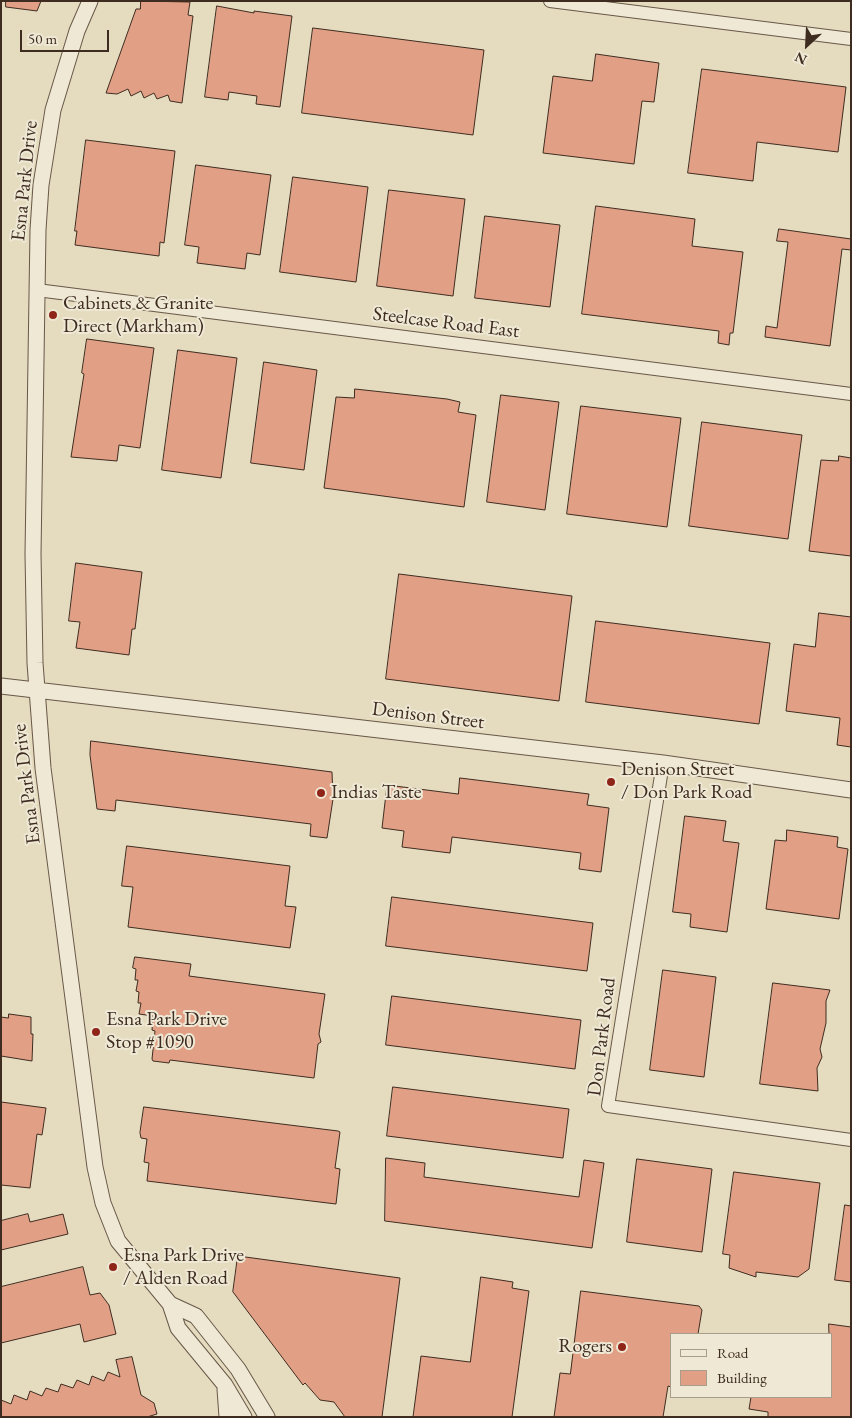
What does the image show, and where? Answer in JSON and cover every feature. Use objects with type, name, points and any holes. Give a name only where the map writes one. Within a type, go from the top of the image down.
[{"type":"street","name":"Esna Park Drive","points":[[90,1],[77,32],[58,94],[50,128],[41,186],[37,290],[33,571],[37,691],[43,768],[54,842],[63,933],[95,1166],[103,1203],[118,1240],[170,1304],[178,1328],[224,1385],[244,1417]]},
{"type":"street","points":[[550,1],[851,39]]},
{"type":"street","name":"Steelcase Road East","points":[[37,290],[851,394]]},
{"type":"street","name":"Denison Street","points":[[1,686],[663,763],[851,790]]},
{"type":"street","name":"Don Park Road","points":[[663,763],[608,1106],[851,1140]]},
{"type":"street","name":"Esna Park Drive","points":[[170,1304],[196,1316],[238,1369],[268,1417]]},
{"type":"street","points":[[224,1385],[227,1417]]},
{"type":"building","points":[[6,1],[41,1],[37,11],[6,7]]},
{"type":"building","points":[[141,1],[190,2],[188,15],[193,16],[182,103],[170,101],[168,95],[157,99],[154,93],[144,98],[141,91],[131,96],[128,89],[117,94],[106,93],[136,9],[140,9]]},
{"type":"building","points":[[217,6],[254,13],[254,11],[292,16],[280,107],[256,104],[257,96],[229,92],[228,100],[205,97]]},
{"type":"building","points":[[313,28],[484,50],[473,135],[302,113]]},
{"type":"building","points":[[596,54],[659,63],[654,102],[642,101],[634,164],[543,153],[553,76],[592,81]]},
{"type":"building","points":[[702,69],[846,87],[838,152],[757,142],[753,181],[688,173]]},
{"type":"building","points":[[86,140],[175,151],[164,243],[160,242],[159,256],[75,245]]},
{"type":"building","points":[[196,165],[271,175],[260,255],[247,253],[245,269],[197,263],[199,247],[185,245]]},
{"type":"building","points":[[293,177],[368,187],[356,282],[280,272]]},
{"type":"building","points":[[389,190],[465,199],[453,296],[377,286]]},
{"type":"building","points":[[596,206],[695,219],[692,246],[743,252],[733,333],[730,333],[729,345],[718,343],[719,331],[582,314]]},
{"type":"building","points":[[485,216],[560,225],[550,307],[475,298]]},
{"type":"building","points":[[779,229],[851,239],[851,250],[842,249],[830,346],[765,337],[766,326],[777,328],[788,242],[777,241]]},
{"type":"building","points":[[87,339],[154,348],[140,448],[119,445],[117,461],[71,457],[84,374],[82,373]]},
{"type":"building","points":[[178,350],[237,358],[221,478],[162,470]]},
{"type":"building","points":[[264,362],[317,370],[304,470],[251,463]]},
{"type":"building","points":[[355,389],[447,399],[460,402],[458,412],[476,415],[464,507],[324,488],[336,397],[354,398]]},
{"type":"building","points":[[501,395],[559,402],[545,510],[487,502]]},
{"type":"building","points":[[581,406],[681,418],[667,527],[567,514]]},
{"type":"building","points":[[702,422],[802,435],[788,539],[689,526]]},
{"type":"building","points":[[839,456],[851,458],[851,556],[809,551],[821,460],[838,461]]},
{"type":"building","points":[[76,563],[142,572],[135,629],[132,629],[129,655],[76,648],[80,622],[69,621]]},
{"type":"building","points":[[399,574],[572,596],[559,701],[386,679]]},
{"type":"building","points":[[819,613],[851,617],[851,747],[837,745],[840,718],[786,711],[794,644],[815,647]]},
{"type":"building","points":[[596,621],[770,643],[759,724],[586,702]]},
{"type":"building","points":[[91,741],[332,772],[333,799],[327,838],[310,836],[311,824],[116,800],[115,811],[97,809],[90,755]]},
{"type":"building","points":[[460,778],[589,794],[587,805],[609,808],[601,872],[579,869],[581,853],[452,837],[450,853],[402,847],[404,831],[382,828],[387,785],[458,794]]},
{"type":"building","points":[[685,816],[726,821],[723,841],[739,843],[727,932],[690,927],[691,914],[673,912]]},
{"type":"building","points":[[787,830],[838,837],[837,847],[848,849],[839,919],[766,909],[775,840],[786,841]]},
{"type":"building","points":[[127,846],[290,866],[285,906],[296,907],[290,948],[128,927],[133,887],[122,886]]},
{"type":"building","points":[[392,897],[593,923],[587,971],[386,946]]},
{"type":"building","points":[[135,957],[191,964],[189,976],[325,994],[319,1034],[321,1042],[318,1044],[314,1078],[170,1060],[169,1063],[153,1061],[155,1031],[152,1030],[153,1016],[139,1014],[141,1003],[138,1003],[139,992],[136,991],[138,980],[135,980],[136,969],[133,968]]},
{"type":"building","points":[[663,970],[716,977],[704,1077],[650,1070]]},
{"type":"building","points":[[773,983],[830,990],[826,1001],[826,1023],[820,1049],[822,1057],[817,1068],[818,1091],[760,1084]]},
{"type":"building","points":[[392,996],[581,1020],[575,1069],[386,1045]]},
{"type":"building","points":[[9,1014],[31,1017],[31,1034],[33,1034],[32,1061],[1,1056],[1,1017],[8,1018]]},
{"type":"building","points":[[393,1087],[569,1109],[563,1158],[387,1136]]},
{"type":"building","points":[[1,1102],[46,1108],[42,1135],[37,1134],[30,1188],[1,1185]]},
{"type":"building","points":[[144,1107],[340,1132],[335,1168],[340,1169],[336,1204],[147,1181],[149,1163],[144,1162],[147,1139],[141,1138],[140,1133]]},
{"type":"building","points":[[386,1158],[425,1163],[424,1177],[579,1197],[584,1160],[604,1163],[592,1248],[385,1221]]},
{"type":"building","points":[[637,1159],[712,1169],[702,1252],[627,1242]]},
{"type":"building","points":[[734,1172],[820,1183],[809,1269],[798,1277],[756,1272],[756,1277],[729,1268],[730,1255],[723,1254]]},
{"type":"building","points":[[845,1205],[851,1206],[851,1282],[835,1280]]},
{"type":"building","points":[[28,1214],[30,1222],[63,1214],[68,1234],[1,1250],[1,1221]]},
{"type":"building","points":[[238,1256],[400,1278],[382,1417],[345,1417],[334,1402],[320,1400],[305,1383],[303,1385],[233,1292]]},
{"type":"building","points":[[83,1267],[90,1295],[100,1293],[109,1305],[116,1334],[84,1342],[80,1324],[1,1343],[1,1287]]},
{"type":"building","points":[[481,1277],[513,1282],[512,1288],[529,1291],[512,1417],[413,1417],[421,1356],[470,1362]]},
{"type":"building","name":"Rogers","points":[[581,1291],[699,1306],[702,1310],[698,1333],[670,1333],[670,1387],[668,1386],[663,1417],[554,1417],[560,1373],[570,1374]]},
{"type":"building","points":[[829,1324],[851,1327],[851,1417],[768,1417],[768,1412],[749,1409],[751,1398],[832,1398],[832,1333],[829,1333]]},
{"type":"building","points":[[132,1357],[141,1395],[154,1403],[157,1414],[147,1417],[1,1417],[1,1400],[11,1404],[14,1395],[27,1400],[30,1391],[42,1396],[46,1388],[58,1392],[61,1384],[73,1388],[77,1380],[89,1385],[92,1376],[104,1381],[108,1372],[120,1377],[116,1360]]},
{"type":"place","name":"Cabinets & Granite Direct (Markham)","points":[[53,315]]},
{"type":"place","name":"Denison Street / Don Park Road","points":[[611,782]]},
{"type":"place","name":"Indias Taste","points":[[321,793]]},
{"type":"place","name":"Esna Park Drive Stop #1090","points":[[96,1032]]},
{"type":"place","name":"Esna Park Drive / Alden Road","points":[[113,1267]]},
{"type":"place","name":"Rogers","points":[[622,1347]]}]
